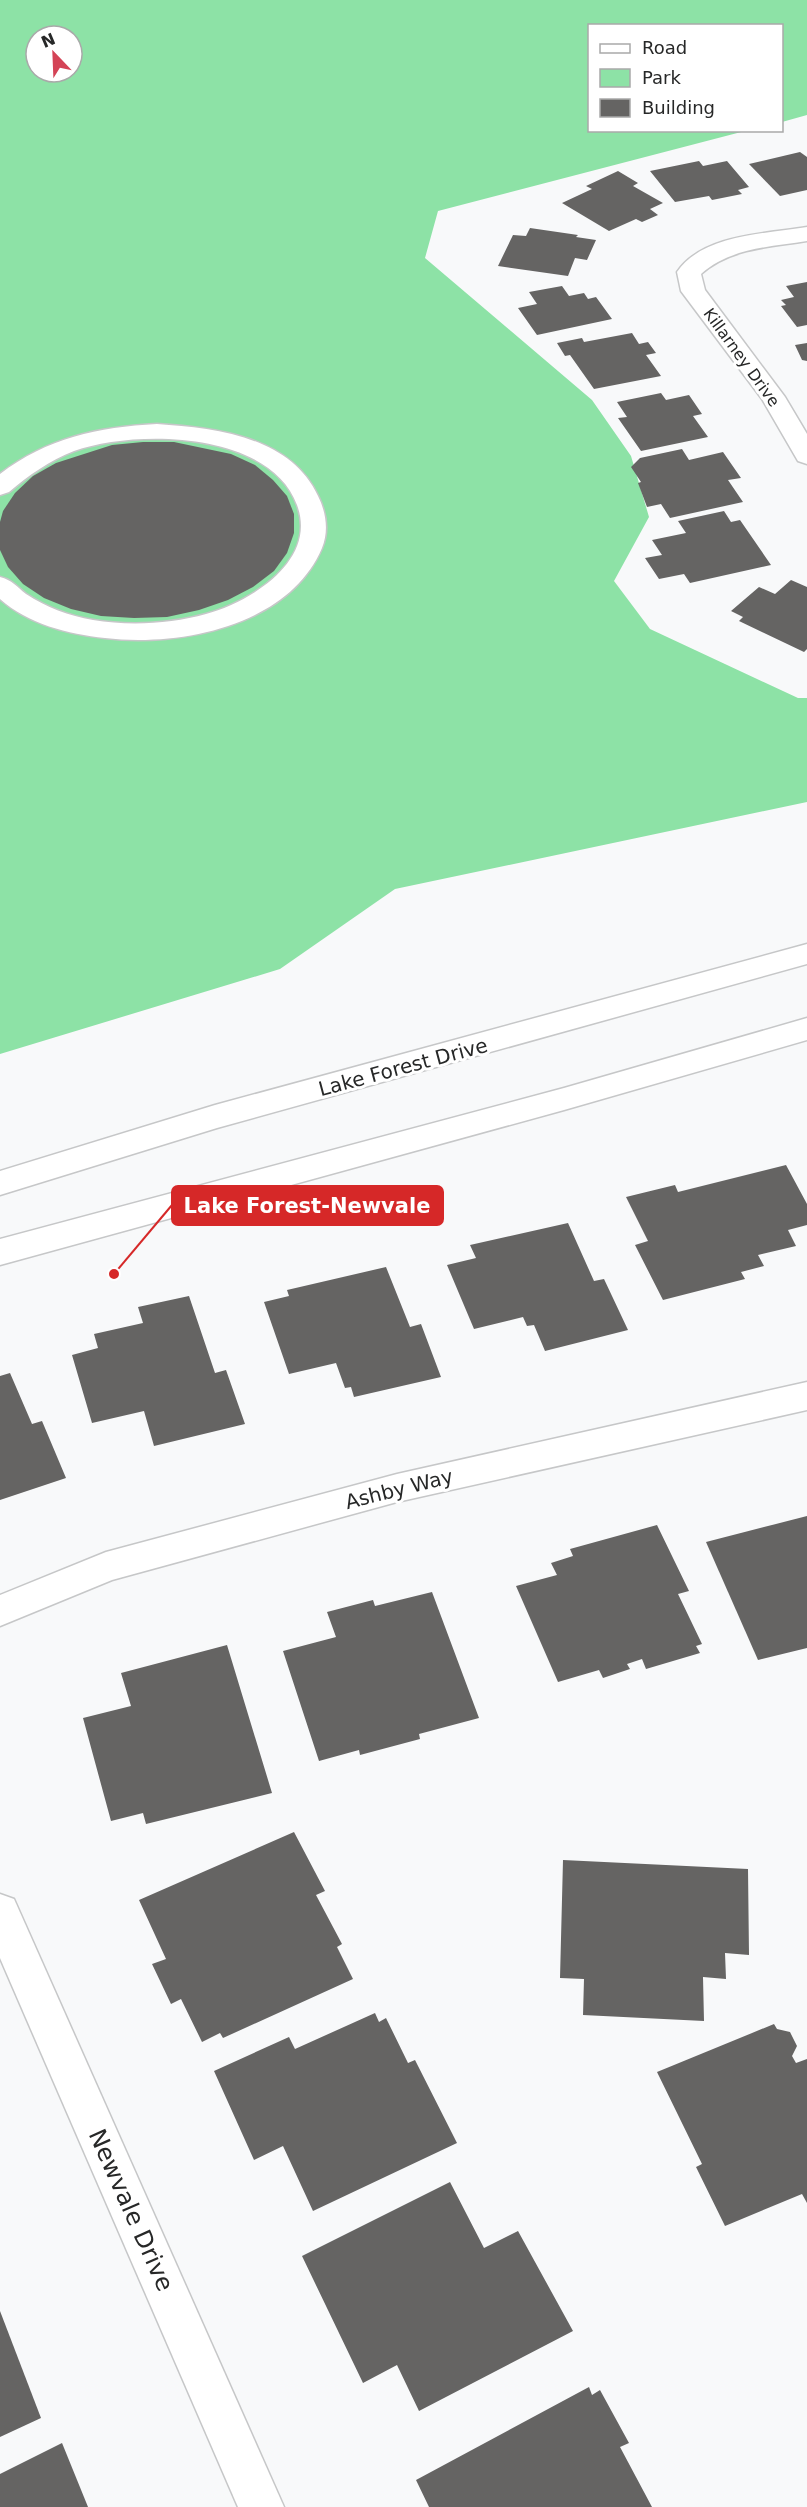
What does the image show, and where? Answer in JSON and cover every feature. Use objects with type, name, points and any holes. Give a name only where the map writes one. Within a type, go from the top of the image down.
[{"type":"street","name":"Killarney Drive","points":[[807,234],[742,245],[701,260],[690,272],[693,291],[772,397],[807,456]]},
{"type":"street","points":[[0,487],[37,460],[65,446],[109,435],[155,431],[200,434],[242,445],[276,462],[301,485],[314,512],[313,541],[298,569],[272,594],[234,614],[199,624],[138,632],[89,628],[45,616],[4,594]]},
{"type":"street","name":"Lake Forest Drive","points":[[0,1183],[215,1117],[807,954]]},
{"type":"street","points":[[0,1252],[564,1099],[807,1029]]},
{"type":"street","name":"Ashby Way","points":[[0,1611],[106,1567],[397,1488],[807,1396]]},
{"type":"street","name":"Newvale Drive","points":[[0,1912],[261,2507]]},
{"type":"green space","points":[[0,0],[807,0],[807,115],[783,122],[783,24],[588,24],[588,132],[741,132],[438,211],[425,258],[592,400],[631,456],[649,517],[614,581],[650,629],[798,698],[807,698],[807,802],[395,889],[280,969],[0,1054]]},
{"type":"building","points":[[800,152],[807,157],[807,190],[780,196],[749,164]]},
{"type":"building","points":[[699,161],[703,166],[727,161],[749,187],[738,190],[742,194],[712,200],[709,196],[675,202],[650,171]]},
{"type":"building","points":[[618,171],[638,183],[633,186],[663,203],[650,209],[658,215],[642,222],[636,219],[609,231],[562,203],[592,189],[586,186]]},
{"type":"building","points":[[530,228],[596,240],[587,260],[575,258],[568,276],[498,266],[513,235],[526,236]]},
{"type":"building","points":[[807,282],[807,325],[797,327],[781,306],[786,305],[781,300],[794,297],[786,286]]},
{"type":"building","points":[[562,286],[569,296],[584,293],[588,299],[596,297],[612,319],[537,335],[518,308],[537,304],[529,292]]},
{"type":"building","points":[[632,333],[639,344],[648,342],[656,353],[646,355],[661,376],[594,389],[570,355],[565,356],[557,343],[582,338],[584,342]]},
{"type":"building","points":[[807,343],[807,361],[802,360],[795,345]]},
{"type":"building","points":[[661,393],[666,400],[689,395],[702,414],[693,416],[708,437],[641,451],[618,418],[627,417],[617,402]]},
{"type":"building","points":[[174,442],[231,454],[255,465],[273,480],[287,496],[294,514],[294,533],[287,553],[274,571],[253,587],[228,600],[199,610],[167,617],[101,616],[71,609],[44,598],[23,584],[8,567],[0,550],[0,522],[3,511],[15,493],[33,476],[56,463],[112,445]]},
{"type":"building","points":[[682,449],[689,460],[723,452],[741,478],[728,480],[743,502],[670,518],[661,504],[647,507],[638,483],[641,482],[631,467],[640,458]]},
{"type":"building","points":[[724,511],[731,522],[740,520],[771,565],[690,583],[684,574],[659,579],[645,558],[662,555],[652,540],[686,533],[678,521]]},
{"type":"building","points":[[791,580],[807,587],[807,649],[804,652],[739,621],[743,617],[731,611],[759,587],[775,594]]},
{"type":"building","points":[[786,1165],[807,1204],[807,1225],[788,1230],[796,1246],[758,1255],[764,1266],[741,1272],[745,1279],[663,1300],[635,1245],[648,1241],[626,1197],[675,1185],[678,1192]]},
{"type":"building","points":[[568,1223],[594,1281],[604,1279],[628,1330],[545,1351],[534,1325],[527,1326],[523,1317],[474,1329],[447,1265],[476,1258],[470,1245]]},
{"type":"building","points":[[386,1267],[410,1327],[421,1324],[441,1377],[354,1397],[351,1387],[345,1388],[336,1363],[289,1374],[264,1302],[289,1296],[287,1290]]},
{"type":"building","points":[[189,1296],[215,1373],[226,1370],[245,1424],[154,1446],[144,1411],[92,1423],[72,1355],[98,1348],[94,1334],[143,1323],[138,1307]]},
{"type":"building","points":[[10,1373],[32,1424],[42,1421],[66,1478],[0,1500],[0,1376]]},
{"type":"building","points":[[807,1516],[807,1648],[758,1660],[706,1542]]},
{"type":"building","points":[[657,1525],[689,1591],[678,1594],[702,1644],[696,1646],[700,1653],[646,1669],[642,1659],[627,1664],[630,1669],[603,1678],[599,1670],[558,1682],[516,1586],[557,1575],[551,1563],[573,1556],[570,1549]]},
{"type":"building","points":[[432,1592],[479,1718],[419,1734],[420,1739],[360,1755],[359,1750],[319,1761],[283,1651],[336,1637],[327,1612],[373,1600],[375,1606]]},
{"type":"building","points":[[227,1645],[272,1793],[146,1824],[143,1813],[111,1821],[83,1718],[131,1706],[121,1673]]},
{"type":"building","points":[[294,1832],[325,1891],[316,1895],[342,1944],[337,1947],[353,1979],[223,2038],[220,2033],[202,2042],[181,1999],[171,2004],[152,1964],[166,1959],[139,1900]]},
{"type":"building","points":[[563,1860],[748,1869],[749,1955],[725,1953],[726,1979],[703,1977],[704,2021],[583,2015],[584,1979],[560,1978]]},
{"type":"building","points":[[375,2013],[379,2022],[386,2018],[408,2063],[415,2060],[457,2143],[313,2211],[283,2146],[254,2160],[214,2071],[289,2037],[295,2049]]},
{"type":"building","points":[[774,2024],[777,2029],[790,2032],[797,2046],[792,2056],[796,2063],[807,2059],[807,2203],[802,2194],[725,2226],[696,2167],[702,2164],[657,2072]]},
{"type":"building","points":[[450,2182],[484,2248],[518,2231],[573,2331],[419,2411],[397,2365],[363,2383],[302,2256]]},
{"type":"building","points":[[0,2311],[41,2418],[0,2437]]},
{"type":"building","points":[[589,2387],[592,2395],[600,2390],[629,2443],[620,2447],[652,2507],[429,2507],[416,2480]]},
{"type":"building","points":[[62,2443],[88,2507],[0,2507],[0,2474]]},
{"type":"place","name":"Lake Forest-Newvale","points":[[114,1274]]}]
